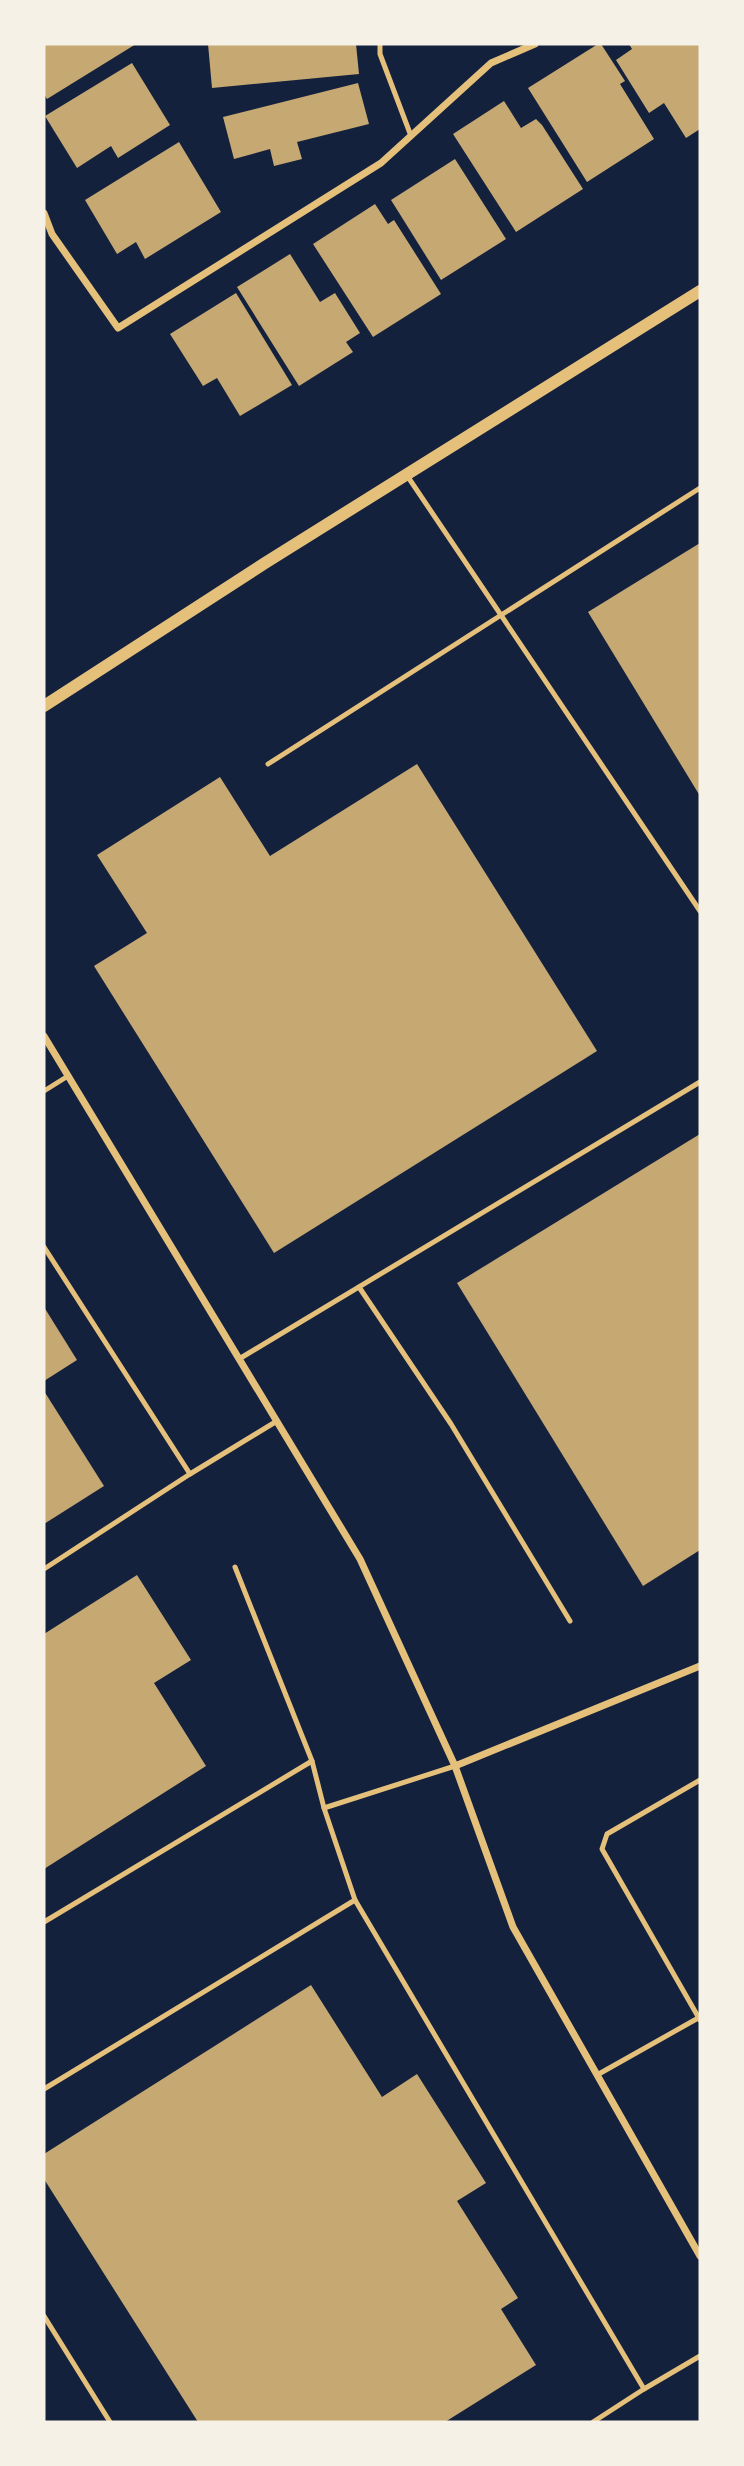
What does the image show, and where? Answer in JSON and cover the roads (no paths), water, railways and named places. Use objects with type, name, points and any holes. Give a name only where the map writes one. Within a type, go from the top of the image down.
[{"type":"street","points":[[44,214],[52,234],[118,328],[381,163],[491,63],[535,44]]},
{"type":"street","points":[[44,706],[406,474],[700,291]]},
{"type":"street","points":[[44,1035],[360,1559],[455,1766],[513,1927],[700,2256]]},
{"type":"street","points":[[455,1766],[700,1666]]},
{"type":"lane","points":[[380,44],[380,54],[411,136]]},
{"type":"lane","points":[[406,474],[700,911]]},
{"type":"lane","points":[[268,764],[700,488]]},
{"type":"lane","points":[[44,1091],[68,1076]]},
{"type":"lane","points":[[239,1359],[700,1082]]},
{"type":"lane","points":[[44,1247],[190,1474]]},
{"type":"lane","points":[[359,1287],[451,1424],[570,1621]]},
{"type":"lane","points":[[44,1569],[277,1421]]},
{"type":"lane","points":[[235,1567],[312,1761],[324,1808],[355,1900],[644,2389]]},
{"type":"lane","points":[[44,1922],[312,1761]]},
{"type":"lane","points":[[324,1808],[455,1766]]},
{"type":"lane","points":[[597,2075],[700,2018],[602,1849],[607,1834],[700,1780]]},
{"type":"lane","points":[[44,2089],[355,1900]]},
{"type":"lane","points":[[44,2316],[110,2422]]},
{"type":"lane","points":[[593,2422],[700,2356]]}]
